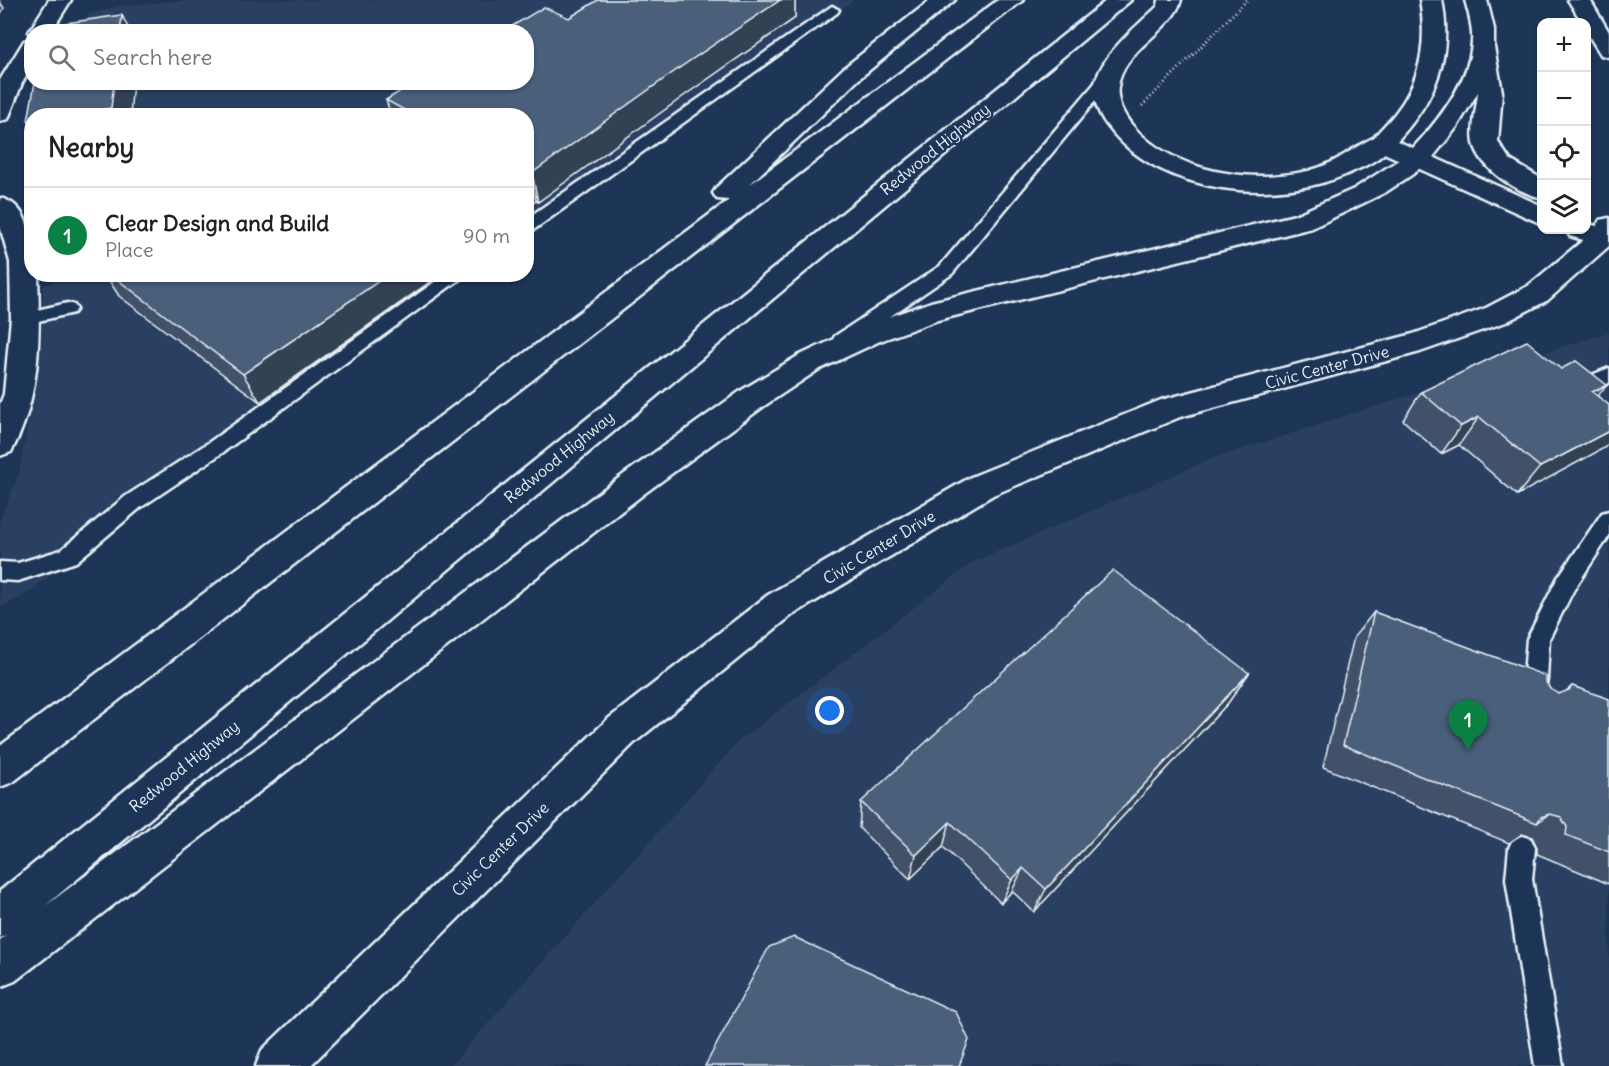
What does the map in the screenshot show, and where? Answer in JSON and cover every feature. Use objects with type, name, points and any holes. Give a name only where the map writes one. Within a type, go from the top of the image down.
[{"type":"main road","points":[[45,24],[60,0]]},
{"type":"main road","points":[[600,311],[853,72],[944,0]]},
{"type":"main road","points":[[0,769],[1012,0]]},
{"type":"main road","name":"Redwood Highway","points":[[0,917],[998,97],[1120,0]]},
{"type":"main road","points":[[1170,0],[1168,8],[1133,44],[1110,74],[1106,94],[1113,115],[1129,136],[1150,153],[1194,173],[1228,180],[1279,182],[1309,178],[1350,163],[1382,143],[1401,122],[1427,80],[1436,48],[1436,19],[1431,0]]},
{"type":"main road","points":[[1476,0],[1490,84],[1486,142],[1488,149],[1500,165],[1537,187]]},
{"type":"main road","points":[[1579,0],[1609,50]]},
{"type":"main road","points":[[0,966],[634,484],[753,398],[808,363],[870,334],[941,309],[1303,222],[1356,200],[1417,159],[1438,135],[1457,107],[1472,77],[1483,45]]},
{"type":"main road","points":[[0,114],[10,83],[24,59]]},
{"type":"main road","points":[[1382,143],[1537,214]]},
{"type":"main road","points":[[0,206],[10,215],[24,262]]},
{"type":"main road","name":"Civic Center Drive","points":[[278,1066],[621,731],[780,605],[982,486],[1161,412],[1420,342],[1496,315],[1538,292],[1598,231]]},
{"type":"main road","points":[[0,444],[19,394],[25,318],[24,282]]},
{"type":"lane","points":[[534,221],[832,10]]},
{"type":"lane","points":[[808,363],[946,270],[1110,74]]},
{"type":"lane","points":[[0,572],[18,572],[68,556],[133,502],[215,448],[448,282]]},
{"type":"lane","points":[[25,318],[68,309]]},
{"type":"lane","points":[[1572,391],[1609,375]]},
{"type":"lane","points":[[1533,705],[1538,639],[1565,585],[1609,519]]},
{"type":"lane","points":[[1522,848],[1519,879],[1549,1066]]},
{"type":"path","points":[[1113,115],[1135,112],[1247,0]]},
{"type":"shaded area","points":[[190,0],[854,0],[534,230],[534,108],[41,108],[47,90],[534,90],[534,24],[81,24],[90,14],[120,6]]},
{"type":"shaded area","points":[[461,282],[15,601],[0,607],[0,520],[19,474],[42,345],[43,286],[52,283]]},
{"type":"shaded area","points":[[1609,332],[1609,1066],[450,1066],[738,742],[972,563],[1208,460]]},
{"type":"building","points":[[598,0],[780,0],[682,66],[534,172],[534,108],[401,108],[386,100],[402,90],[534,90],[534,24],[515,24],[544,7],[569,18]]},
{"type":"building","points":[[122,15],[121,24],[60,24]]},
{"type":"building","points":[[34,90],[113,90],[111,108],[30,108]]},
{"type":"building","points":[[121,282],[377,282],[243,374]]},
{"type":"building","points":[[1527,341],[1561,369],[1576,361],[1607,385],[1592,392],[1609,405],[1609,431],[1540,467],[1479,417],[1461,426],[1421,392]]},
{"type":"building","points":[[1113,570],[1249,673],[1046,889],[1023,868],[1012,880],[950,822],[916,855],[861,802]]},
{"type":"building","points":[[1374,612],[1546,676],[1550,689],[1559,694],[1569,690],[1572,686],[1609,699],[1609,852],[1566,835],[1567,827],[1561,817],[1550,814],[1541,817],[1537,823],[1343,745]]},
{"type":"building","points":[[794,937],[956,1012],[969,1040],[959,1066],[705,1066],[769,947]]},
{"type":"place","name":"Clear Design and Build","points":[[1468,750]]}]
